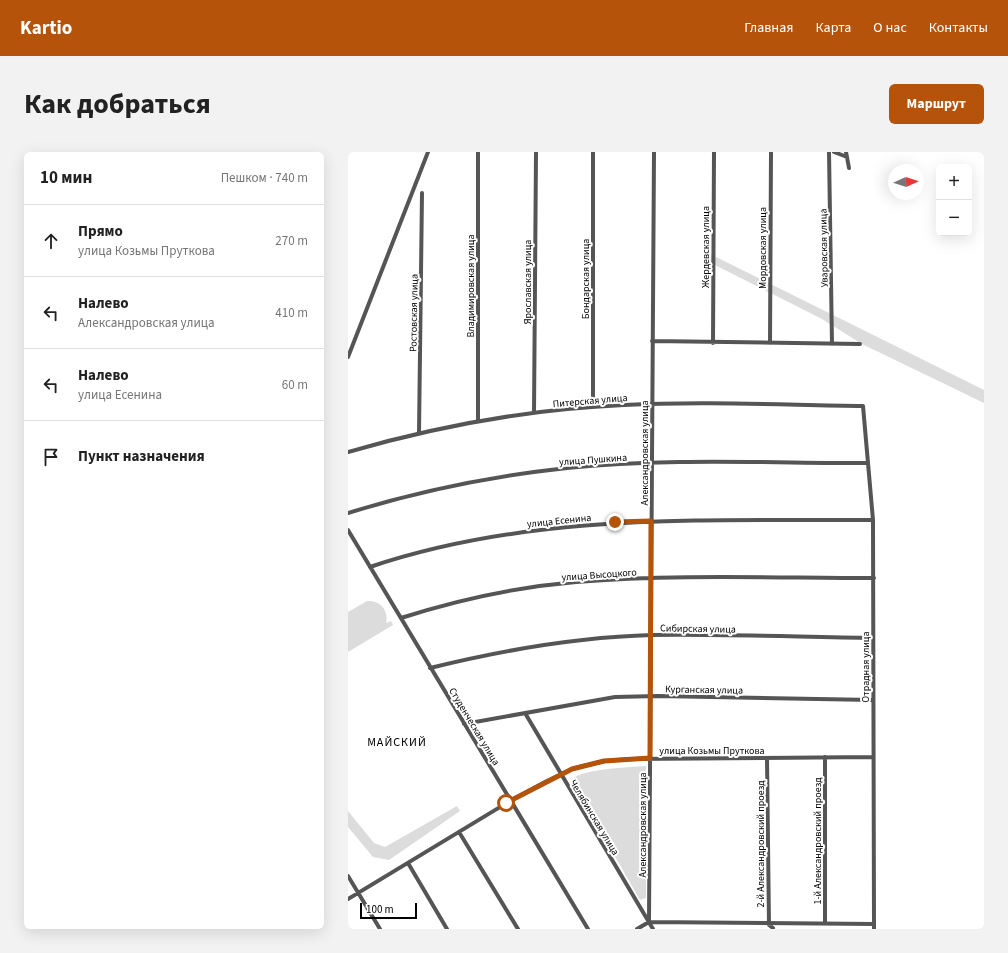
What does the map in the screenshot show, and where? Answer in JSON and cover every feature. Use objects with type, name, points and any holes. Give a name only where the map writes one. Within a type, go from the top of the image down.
[{"type":"street","points":[[348,357],[428,152]]},
{"type":"street","name":"Владимировская улица","points":[[478,152],[478,420]]},
{"type":"street","name":"Ярославская улица","points":[[534,413],[536,152]]},
{"type":"street","name":"Бондарская улица","points":[[593,152],[593,407]]},
{"type":"street","name":"Александровская улица","points":[[649,922],[654,152]]},
{"type":"street","name":"Жердевская улица","points":[[713,343],[714,152]]},
{"type":"street","name":"Мордовская улица","points":[[770,343],[771,152]]},
{"type":"street","name":"Уваровская улица","points":[[829,152],[832,344]]},
{"type":"street","points":[[834,152],[847,154],[850,168]]},
{"type":"street","name":"Ростовская улица","points":[[419,433],[422,193]]},
{"type":"street","points":[[652,341],[860,344]]},
{"type":"street","name":"Питерская улица","points":[[348,452],[419,433],[478,420],[593,407],[652,404],[862,406]]},
{"type":"street","name":"Отрадная улица","points":[[862,406],[873,520],[874,578],[872,757],[874,927]]},
{"type":"street","name":"улица Пушкина","points":[[348,513],[447,487],[496,478],[568,468],[652,463],[867,463]]},
{"type":"street","name":"улица Есенина","points":[[370,567],[430,550],[536,529],[651,521],[873,520]]},
{"type":"street","name":"Студенческая улица","points":[[348,530],[588,929]]},
{"type":"street","name":"улица Высоцкого","points":[[401,618],[458,602],[505,592],[574,582],[651,578],[874,578]]},
{"type":"street","name":"Сибирская улица","points":[[430,668],[496,652],[580,640],[651,635],[873,638]]},
{"type":"street","name":"Курганская улица","points":[[464,724],[615,697],[650,696],[873,700]]},
{"type":"street","name":"Челябинская улица","points":[[525,713],[653,929]]},
{"type":"street","name":"1-й Александровский проезд","points":[[825,757],[825,924]]},
{"type":"street","name":"улица Козьмы Пруткова","points":[[348,899],[511,801],[572,769],[604,761],[650,758],[872,757]]},
{"type":"street","name":"2-й Александровский проезд","points":[[767,758],[769,925]]},
{"type":"street","points":[[459,832],[518,929]]},
{"type":"street","points":[[408,863],[447,929]]},
{"type":"street","points":[[348,876],[380,929]]},
{"type":"street","points":[[637,929],[649,922],[814,927],[825,924],[874,927]]},
{"type":"street","points":[[769,925],[773,928]]},
{"type":"shaded area","points":[[710,254],[984,390],[984,403],[862,344],[822,319],[709,262]]},
{"type":"shaded area","points":[[367,601],[380,604],[385,610],[387,618],[386,623],[391,621],[393,625],[348,652],[348,612]]},
{"type":"shaded area","points":[[646,766],[646,898],[640,900],[571,780],[584,773]]},
{"type":"shaded area","points":[[457,806],[460,811],[389,860],[373,857],[348,827],[348,811],[374,843],[385,847]]},
{"type":"district","name":"МАЙСКИЙ","points":[[397,742]]},
{"type":"route","points":[[506,803],[572,769],[604,761],[629,758],[650,758],[651,521],[615,522]]}]
